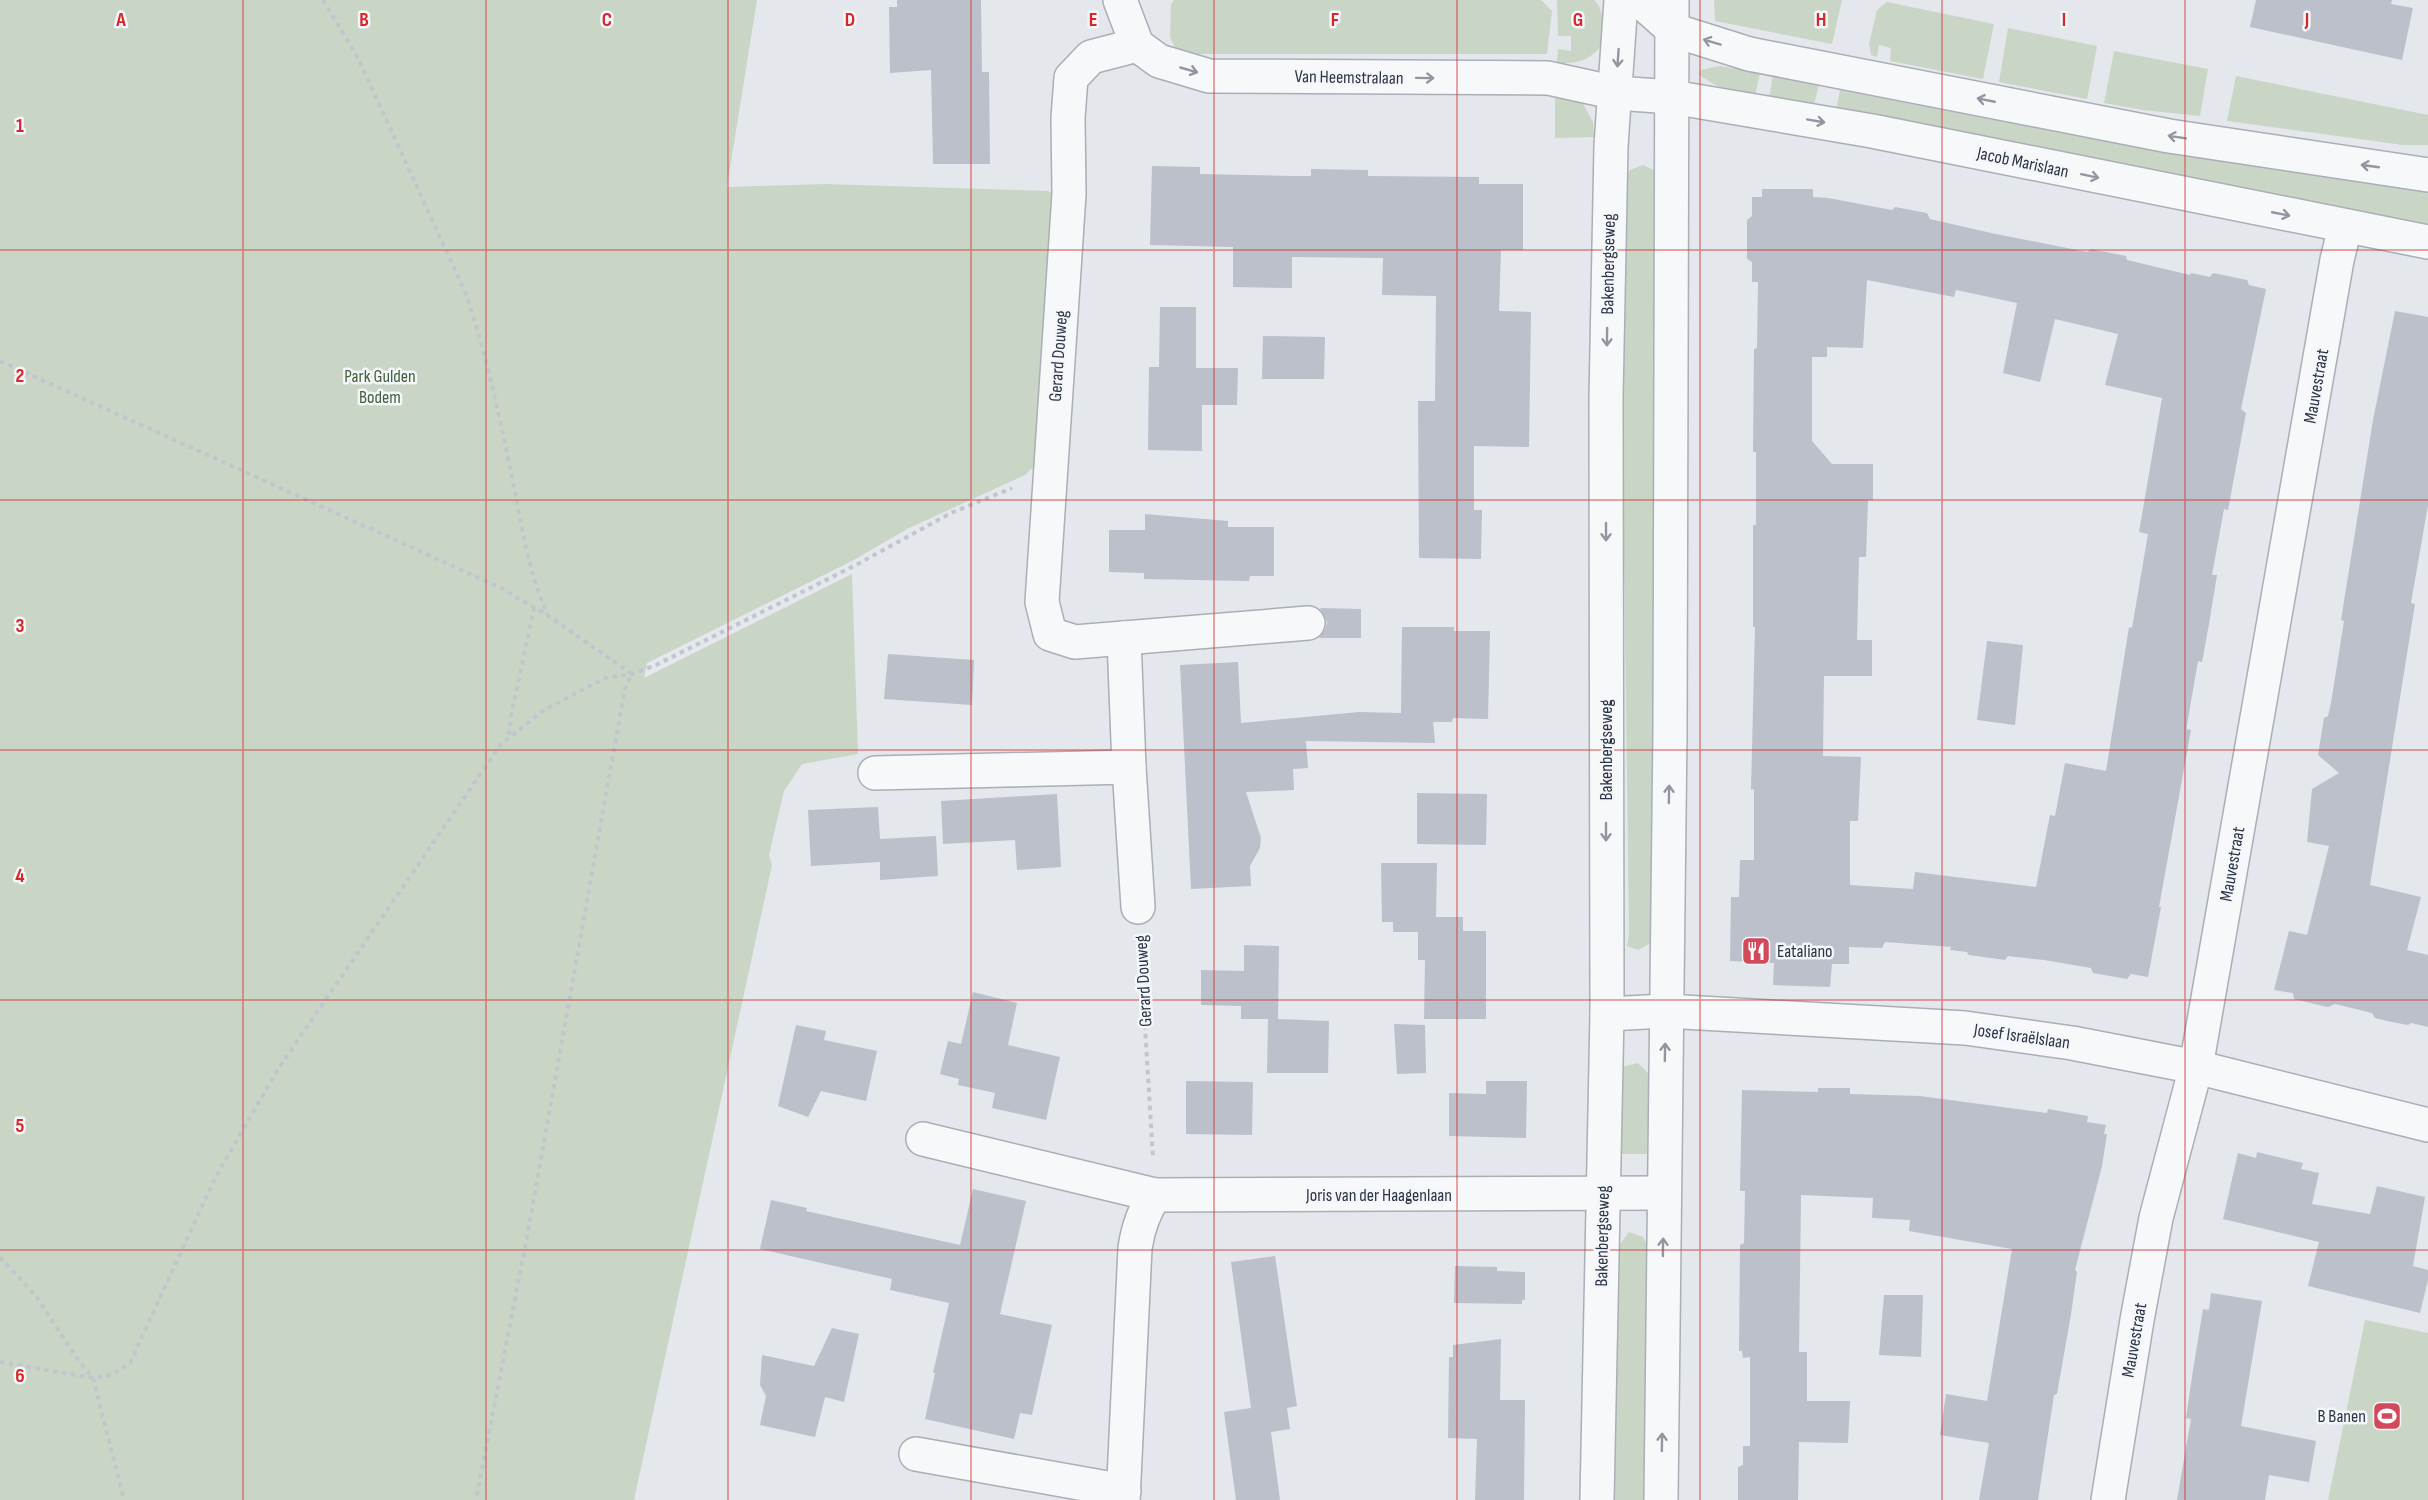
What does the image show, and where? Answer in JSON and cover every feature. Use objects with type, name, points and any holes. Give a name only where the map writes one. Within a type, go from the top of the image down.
[{"type":"street","points":[[1120,0],[1137,45]]},
{"type":"street","name":"Bakenbergseweg","points":[[1597,1500],[1607,1014],[1606,398],[1611,146],[1621,0]]},
{"type":"street","points":[[1639,0],[1749,54],[2169,136],[2428,175]]},
{"type":"street","points":[[1661,1500],[1670,731],[1672,15]]},
{"type":"street","name":"Van Heemstralaan","points":[[1137,45],[1159,61],[1209,76],[1548,78],[1616,93]]},
{"type":"street","name":"Gerard Douweg","points":[[1137,45],[1091,57],[1071,78],[1068,118],[1069,194],[1042,602],[1050,634],[1075,642],[1308,623]]},
{"type":"street","name":"Jacob Marislaan","points":[[1616,93],[1672,97],[1872,131],[2428,242]]},
{"type":"street","name":"Mauvestraat","points":[[2108,1500],[2156,1218],[2196,1067],[2337,260],[2345,226]]},
{"type":"street","points":[[1125,638],[1129,767],[1138,907]]},
{"type":"street","points":[[875,773],[1129,767]]},
{"type":"street","name":"Josef Israëlslaan","points":[[1607,1014],[1666,1011],[1965,1028],[2072,1043],[2196,1067],[2428,1125]]},
{"type":"street","name":"Joris van der Haagenlaan","points":[[923,1138],[1155,1196],[1664,1193]]},
{"type":"street","points":[[916,1454],[1123,1495],[1135,1248],[1137,1230],[1155,1196]]},
{"type":"path","points":[[323,0],[358,58],[466,294],[479,333],[508,458],[530,568],[547,615]]},
{"type":"path","points":[[0,361],[499,587],[547,615],[632,674]]},
{"type":"path","points":[[0,1362],[93,1378],[111,1375],[130,1363],[215,1178],[278,1069],[501,744],[509,736],[544,710],[605,678],[632,674],[656,664],[854,566],[951,513],[1051,472]]},
{"type":"path","points":[[509,736],[511,716],[534,608]]},
{"type":"path","points":[[476,1500],[527,1237],[621,711],[632,674]]},
{"type":"path","name":"Gerard Douweg","points":[[1138,907],[1155,1196]]},
{"type":"path","points":[[0,1257],[36,1296],[76,1357],[93,1378],[124,1500]]},
{"type":"green space","name":"Park Gulden Bodem","points":[[0,0],[757,0],[727,187],[825,184],[1048,191],[1060,196],[1039,461],[1025,475],[909,528],[852,561],[647,663],[644,678],[852,574],[858,754],[802,764],[784,791],[769,855],[772,865],[634,1500],[0,1500]]},
{"type":"green space","points":[[1174,0],[1541,0],[1552,11],[1547,54],[1178,54],[1170,37],[1171,5]]},
{"type":"green space","points":[[1557,0],[1594,0],[1598,4],[1603,21],[1602,45],[1587,58],[1571,63],[1557,63],[1558,49],[1571,51],[1571,36],[1558,36]]},
{"type":"green space","points":[[1714,0],[1842,0],[1832,44],[1715,21]]},
{"type":"green space","points":[[1887,2],[1994,24],[1983,79],[1890,61],[1891,48],[1879,45],[1877,57],[1871,55],[1869,44],[1877,10]]},
{"type":"green space","points":[[2008,28],[2097,46],[2087,99],[1999,82]]},
{"type":"green space","points":[[2114,51],[2208,69],[2200,116],[2104,103]]},
{"type":"green space","points":[[1720,66],[1760,73],[1755,96],[1717,86],[1699,75],[1700,70]]},
{"type":"green space","points":[[1773,75],[1819,84],[1813,109],[1769,99]]},
{"type":"green space","points":[[2236,76],[2428,115],[2428,145],[2403,145],[2227,121]]},
{"type":"green space","points":[[1555,89],[1581,100],[1593,122],[1594,137],[1555,138]]},
{"type":"green space","points":[[1840,90],[2146,149],[2307,170],[2428,190],[2428,224],[2419,229],[1835,115]]},
{"type":"green space","points":[[1643,165],[1654,170],[1659,186],[1658,933],[1649,944],[1638,950],[1627,946],[1629,933],[1622,186],[1630,170]]},
{"type":"green space","points":[[1638,1063],[1650,1075],[1647,1154],[1617,1154],[1622,1067]]},
{"type":"green space","points":[[1629,1232],[1643,1237],[1654,1257],[1650,1500],[1613,1500],[1613,1254]]},
{"type":"green space","name":"B Banen","points":[[2365,1320],[2428,1333],[2428,1500],[2328,1500]]},
{"type":"building","points":[[897,0],[981,0],[982,72],[989,72],[990,164],[933,164],[931,70],[890,73],[889,7],[897,7]]},
{"type":"building","points":[[2256,0],[2392,0],[2391,4],[2413,8],[2402,60],[2250,27]]},
{"type":"building","points":[[1152,166],[1200,167],[1200,174],[1293,176],[1311,176],[1311,169],[1368,170],[1368,176],[1479,177],[1479,184],[1523,184],[1523,250],[1501,250],[1499,311],[1531,312],[1529,447],[1474,446],[1474,510],[1482,510],[1481,559],[1419,558],[1418,401],[1435,401],[1436,296],[1382,295],[1383,258],[1292,257],[1292,288],[1233,287],[1233,247],[1150,245]]},
{"type":"building","points":[[1762,189],[1813,189],[1813,197],[1892,210],[1895,207],[1927,213],[1930,219],[1991,233],[2087,252],[2091,249],[2126,256],[2127,260],[2190,275],[2191,273],[2210,277],[2213,273],[2247,280],[2249,285],[2266,289],[2241,409],[2246,413],[2228,510],[2224,509],[2212,575],[2217,575],[2202,662],[2198,661],[2187,725],[2187,729],[2191,730],[2148,977],[2131,974],[2127,979],[2093,973],[2091,968],[2044,960],[2008,956],[2005,960],[1969,955],[1967,952],[1950,950],[1951,947],[1885,942],[1882,948],[1849,947],[1849,964],[1832,964],[1830,987],[1773,985],[1774,963],[1730,961],[1731,897],[1739,897],[1740,860],[1754,860],[1754,789],[1751,790],[1755,627],[1753,627],[1753,525],[1756,525],[1756,452],[1753,452],[1754,349],[1757,348],[1758,282],[1752,282],[1752,262],[1747,259],[1747,220],[1752,216],[1752,197],[1762,197]],"holes":[[[1867,280],[1954,297],[1956,290],[2017,303],[2003,373],[2040,382],[2055,319],[2118,334],[2105,385],[2162,398],[2139,532],[2148,534],[2132,628],[2129,627],[2106,771],[2065,763],[2055,816],[2050,815],[2036,887],[1915,872],[1913,889],[1850,885],[1850,821],[1858,821],[1861,757],[1823,756],[1824,676],[1872,676],[1872,640],[1857,640],[1859,557],[1866,557],[1868,500],[1873,500],[1873,464],[1832,464],[1812,441],[1812,357],[1827,357],[1827,347],[1863,348]]]},
{"type":"building","points":[[1160,307],[1196,307],[1196,368],[1238,368],[1237,405],[1202,405],[1202,451],[1148,450],[1149,367],[1159,367]]},
{"type":"building","points":[[2395,311],[2428,317],[2428,505],[2411,603],[2415,604],[2370,885],[2421,897],[2407,950],[2428,955],[2428,1027],[2387,1021],[2375,1018],[2372,1013],[2335,1004],[2328,1007],[2294,999],[2293,993],[2274,990],[2289,931],[2307,935],[2329,846],[2307,842],[2312,789],[2339,773],[2318,755],[2324,718],[2328,716],[2331,703],[2344,621],[2341,620],[2373,420]]},
{"type":"building","points":[[1263,336],[1325,337],[1324,379],[1262,379]]},
{"type":"building","points":[[1145,514],[1228,521],[1228,527],[1274,527],[1274,576],[1250,576],[1249,581],[1144,579],[1144,573],[1109,572],[1109,530],[1145,530]]},
{"type":"building","points":[[1320,608],[1361,609],[1361,638],[1319,638],[1327,622]]},
{"type":"building","points":[[1402,627],[1454,627],[1454,631],[1490,631],[1488,719],[1453,718],[1452,722],[1433,722],[1435,743],[1306,741],[1308,768],[1293,769],[1294,790],[1246,792],[1261,838],[1260,848],[1250,866],[1251,886],[1191,889],[1180,665],[1238,662],[1241,723],[1359,712],[1401,713]]},
{"type":"building","points":[[1987,641],[2023,645],[2015,725],[1977,720]]},
{"type":"building","points":[[888,654],[974,660],[972,705],[884,699]]},
{"type":"building","points":[[1417,793],[1487,794],[1486,845],[1417,844]]},
{"type":"building","points":[[1057,794],[1061,867],[1017,870],[1015,840],[943,844],[941,801]]},
{"type":"building","points":[[878,807],[880,839],[936,836],[938,876],[880,880],[880,862],[811,866],[808,810]]},
{"type":"building","points":[[1381,863],[1437,863],[1436,917],[1463,917],[1463,931],[1486,931],[1486,1019],[1424,1019],[1425,960],[1418,960],[1418,932],[1393,932],[1393,922],[1382,922]]},
{"type":"building","points":[[1244,945],[1279,946],[1278,1019],[1329,1021],[1328,1073],[1267,1073],[1268,1019],[1241,1019],[1241,1006],[1201,1005],[1201,970],[1244,971]]},
{"type":"building","points":[[973,992],[1017,1003],[1008,1045],[1060,1057],[1046,1120],[992,1108],[995,1093],[958,1085],[959,1079],[940,1074],[948,1041],[961,1044]]},
{"type":"building","points":[[1394,1024],[1425,1025],[1426,1073],[1397,1074]]},
{"type":"building","points":[[796,1025],[826,1031],[824,1040],[877,1051],[866,1101],[821,1091],[808,1117],[778,1106]]},
{"type":"building","points":[[1186,1081],[1253,1082],[1252,1135],[1186,1134]]},
{"type":"building","points":[[1486,1081],[1527,1081],[1526,1138],[1449,1136],[1449,1093],[1486,1094]]},
{"type":"building","points":[[1818,1088],[1850,1088],[1850,1094],[1920,1096],[2047,1113],[2048,1109],[2088,1116],[2087,1122],[2106,1125],[2104,1134],[2107,1134],[2102,1166],[2075,1270],[2077,1272],[2071,1314],[2057,1394],[2054,1395],[2038,1500],[1979,1500],[1989,1443],[1940,1435],[1946,1394],[1987,1401],[2012,1249],[1909,1231],[1910,1220],[1872,1218],[1873,1198],[1801,1195],[1799,1352],[1807,1352],[1807,1401],[1850,1401],[1848,1443],[1799,1442],[1798,1500],[1738,1500],[1738,1467],[1743,1465],[1743,1446],[1750,1446],[1750,1357],[1743,1358],[1742,1351],[1739,1351],[1740,1245],[1744,1243],[1745,1191],[1740,1191],[1742,1090],[1818,1092]]},
{"type":"building","points":[[2257,1152],[2303,1163],[2301,1169],[2319,1173],[2312,1204],[2370,1214],[2377,1186],[2425,1197],[2413,1266],[2428,1270],[2428,1280],[2420,1313],[2308,1286],[2319,1242],[2223,1219],[2238,1153],[2256,1158]]},
{"type":"building","points":[[973,1189],[1026,1201],[1000,1314],[1052,1325],[1032,1415],[1020,1413],[1014,1439],[925,1419],[949,1303],[890,1290],[892,1279],[760,1249],[771,1200],[807,1208],[806,1211],[960,1245]]},
{"type":"building","points":[[1275,1256],[1297,1406],[1287,1408],[1290,1429],[1271,1432],[1280,1500],[1236,1500],[1224,1412],[1251,1408],[1231,1262]]},
{"type":"building","points":[[1455,1266],[1497,1267],[1497,1271],[1525,1272],[1525,1300],[1522,1300],[1522,1304],[1454,1303]]},
{"type":"building","points":[[2211,1293],[2262,1301],[2241,1426],[2316,1441],[2309,1482],[2269,1475],[2265,1500],[2177,1500],[2191,1419],[2186,1418],[2203,1309],[2209,1310]]},
{"type":"building","points":[[1884,1295],[1923,1295],[1921,1357],[1879,1355]]},
{"type":"building","points":[[832,1328],[859,1334],[844,1402],[825,1397],[815,1437],[760,1425],[766,1396],[760,1385],[762,1355],[814,1366]]},
{"type":"building","points":[[1501,1339],[1500,1400],[1525,1400],[1524,1500],[1475,1500],[1477,1439],[1448,1438],[1449,1357],[1453,1357],[1453,1345]]},
{"type":"place","name":"Eataliano","points":[[1756,951]]},
{"type":"place","name":"B Banen","points":[[2387,1416]]}]
